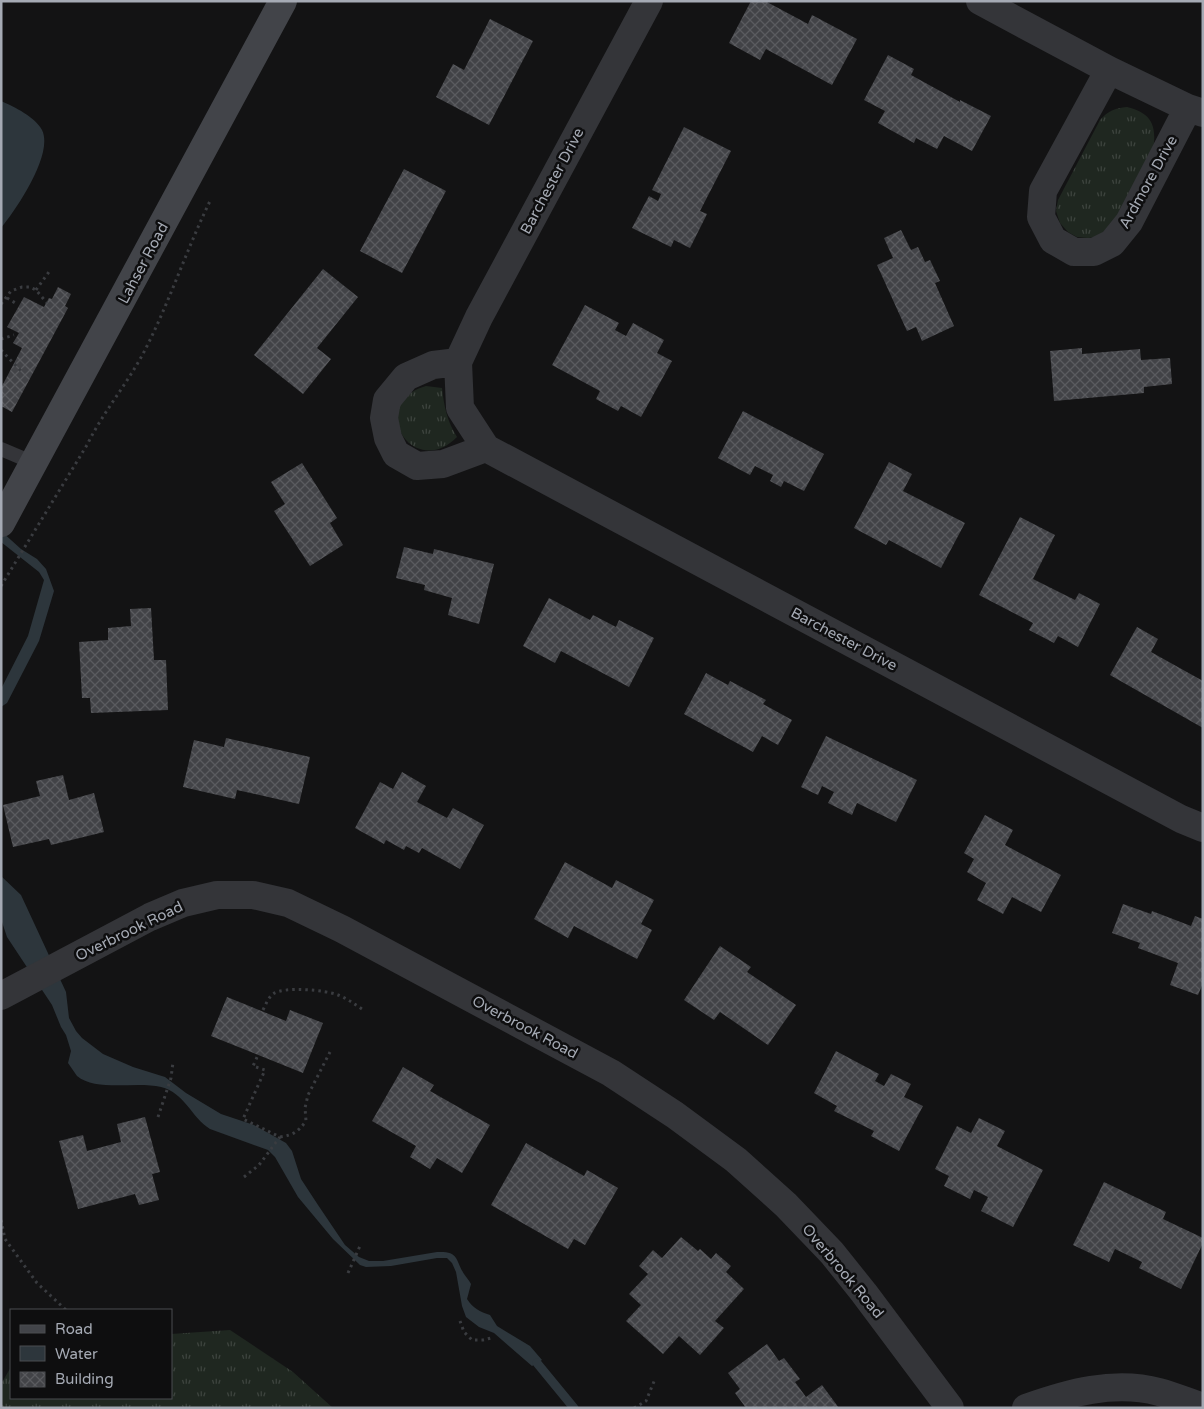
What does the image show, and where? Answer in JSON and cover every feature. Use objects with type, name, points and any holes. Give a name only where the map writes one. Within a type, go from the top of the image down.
[{"type":"street","name":"Lahser Road","points":[[1,523],[283,1]]},
{"type":"street","name":"Barchester Drive","points":[[649,1],[484,308],[458,362],[460,408],[486,448],[1181,819],[1203,828]]},
{"type":"street","name":"Ardmore Drive","points":[[980,1],[1109,70],[1196,111],[1129,222],[1112,243],[1094,252],[1074,252],[1053,240],[1041,217],[1043,191],[1109,70]]},
{"type":"street","points":[[458,362],[433,365],[406,377],[387,400],[384,418],[388,438],[396,454],[417,466],[444,464],[486,448]]},
{"type":"street","name":"Overbrook Road","points":[[11,991],[150,917],[183,903],[218,895],[254,895],[288,903],[342,929],[611,1073],[675,1115],[736,1160],[786,1205],[832,1253],[950,1408]]},
{"type":"street","points":[[1026,1408],[1051,1399],[1096,1388],[1127,1388],[1158,1392],[1203,1407]]},
{"type":"lane","points":[[1,450],[34,463]]},
{"type":"path","points":[[1,586],[144,351],[157,326],[187,252],[213,195]]},
{"type":"path","points":[[36,290],[51,269]]},
{"type":"path","points":[[1,304],[15,288],[30,287],[36,290],[47,303]]},
{"type":"path","points":[[7,298],[17,304]]},
{"type":"path","points":[[1,339],[14,335]]},
{"type":"path","points":[[1,350],[21,371]]},
{"type":"path","points":[[263,1010],[273,994],[280,990],[295,990],[337,994],[365,1011]]},
{"type":"path","points":[[258,1055],[253,1066],[265,1070],[243,1119],[280,1137],[292,1135],[306,1121],[305,1108],[308,1095],[330,1052]]},
{"type":"path","points":[[158,1117],[160,1106],[171,1078],[174,1062]]},
{"type":"path","points":[[244,1177],[259,1166],[280,1137]]},
{"type":"path","points":[[1,1220],[5,1238],[10,1246],[37,1283],[65,1309]]},
{"type":"path","points":[[348,1273],[360,1246]]},
{"type":"path","points":[[460,1322],[464,1332],[472,1340],[491,1338]]},
{"type":"path","points":[[634,1408],[646,1401],[655,1379]]},
{"type":"green space","points":[[1127,107],[1142,113],[1151,122],[1154,134],[1153,150],[1112,225],[1097,237],[1077,237],[1068,232],[1060,223],[1056,211],[1058,200],[1100,120],[1112,110]]},
{"type":"green space","points":[[426,386],[442,388],[446,413],[457,437],[441,448],[425,450],[412,445],[402,435],[397,422],[399,408],[408,395]]},
{"type":"green space","points":[[230,1330],[293,1372],[333,1408],[1,1408],[1,1384],[10,1369],[10,1399],[172,1399],[172,1334]]},
{"type":"water","points":[[1,101],[18,109],[35,121],[42,130],[44,140],[43,153],[32,181],[1,228]]},
{"type":"water","points":[[1,531],[21,549],[37,559],[46,569],[54,591],[39,641],[7,703],[1,707],[1,689],[28,636],[44,580],[39,572],[1,542]]},
{"type":"water","points":[[1,876],[21,895],[66,992],[69,1018],[82,1038],[103,1054],[133,1067],[165,1077],[186,1093],[221,1114],[254,1125],[286,1143],[292,1151],[301,1179],[345,1245],[359,1257],[369,1261],[383,1261],[437,1252],[453,1255],[471,1284],[467,1299],[469,1302],[477,1309],[490,1315],[497,1326],[530,1346],[542,1360],[532,1366],[494,1333],[479,1327],[466,1317],[462,1306],[456,1272],[452,1263],[447,1258],[391,1266],[366,1267],[360,1265],[333,1239],[298,1197],[275,1157],[268,1150],[210,1129],[203,1124],[176,1094],[169,1090],[151,1085],[95,1084],[77,1076],[68,1063],[71,1051],[52,1005],[7,937],[1,919]]},
{"type":"building","points":[[751,1],[765,1],[808,24],[812,15],[857,39],[832,85],[766,49],[760,60],[729,43]]},
{"type":"building","points":[[490,19],[533,41],[489,125],[436,97],[453,64],[464,70]]},
{"type":"building","points":[[888,55],[914,69],[911,75],[960,102],[960,100],[991,116],[972,151],[944,136],[937,149],[916,138],[914,143],[878,123],[885,111],[864,100]]},
{"type":"building","points":[[684,127],[731,151],[700,211],[707,214],[690,248],[674,240],[671,247],[632,228],[649,196],[658,201],[661,194],[652,190]]},
{"type":"building","points":[[404,169],[446,191],[402,273],[360,251]]},
{"type":"building","points":[[901,230],[911,250],[918,247],[925,262],[930,260],[940,281],[935,283],[954,326],[922,341],[916,327],[907,331],[877,265],[893,258],[884,238]]},
{"type":"building","points":[[323,269],[358,297],[317,348],[331,359],[303,394],[254,355]]},
{"type":"building","points":[[58,287],[71,294],[65,306],[68,308],[12,412],[1,406],[1,388],[22,348],[13,343],[19,333],[7,327],[24,297],[44,307],[49,298],[52,299]]},
{"type":"building","points":[[585,305],[619,323],[615,330],[626,336],[633,323],[664,340],[657,353],[672,361],[641,417],[621,406],[618,411],[596,399],[600,391],[552,365]]},
{"type":"building","points":[[1082,348],[1082,354],[1140,349],[1141,360],[1170,358],[1172,384],[1144,387],[1144,393],[1054,401],[1050,351]]},
{"type":"building","points":[[743,411],[824,454],[804,491],[784,481],[781,487],[770,481],[773,475],[755,466],[750,475],[718,458]]},
{"type":"building","points":[[889,462],[912,474],[903,491],[965,523],[941,568],[889,540],[886,545],[854,528]]},
{"type":"building","points":[[302,463],[337,518],[330,523],[343,545],[310,566],[274,511],[285,504],[271,482]]},
{"type":"building","points":[[1020,517],[1055,535],[1033,579],[1075,600],[1079,593],[1100,604],[1078,647],[1058,636],[1054,643],[1029,630],[1033,623],[979,595]]},
{"type":"building","points":[[404,547],[433,554],[434,549],[494,564],[479,624],[448,615],[452,598],[424,590],[425,585],[396,578]]},
{"type":"building","points":[[549,598],[590,620],[593,615],[616,627],[619,620],[654,638],[629,687],[561,651],[555,663],[523,646]]},
{"type":"building","points":[[151,608],[154,660],[166,660],[168,710],[91,713],[90,698],[82,698],[79,642],[108,640],[108,628],[131,626],[130,609]]},
{"type":"building","points":[[1137,627],[1158,639],[1151,652],[1203,681],[1203,728],[1110,675]]},
{"type":"building","points":[[706,673],[728,685],[730,681],[766,700],[763,704],[792,720],[778,745],[762,736],[753,752],[684,714]]},
{"type":"building","points":[[826,736],[917,780],[896,822],[857,803],[852,815],[828,803],[834,792],[822,786],[818,795],[801,787]]},
{"type":"building","points":[[226,738],[310,757],[299,804],[237,790],[235,799],[183,787],[194,740],[224,747]]},
{"type":"building","points":[[402,772],[426,786],[417,802],[447,818],[453,808],[484,825],[460,869],[422,848],[419,853],[406,846],[404,850],[386,840],[384,844],[355,828],[380,782],[393,789]]},
{"type":"building","points":[[63,775],[69,800],[94,793],[104,832],[51,845],[49,839],[13,847],[3,805],[40,796],[36,781]]},
{"type":"building","points":[[985,815],[1013,830],[1005,845],[1061,875],[1041,912],[1012,897],[1003,914],[977,900],[986,883],[967,872],[974,859],[964,853]]},
{"type":"building","points":[[565,862],[612,888],[616,880],[654,900],[641,924],[652,930],[637,959],[574,926],[568,938],[534,919]]},
{"type":"building","points":[[1123,904],[1151,914],[1152,911],[1191,926],[1195,916],[1203,919],[1203,983],[1198,995],[1170,985],[1178,963],[1138,948],[1140,943],[1112,933]]},
{"type":"building","points":[[720,946],[751,967],[747,972],[796,1005],[768,1045],[720,1012],[714,1020],[684,1000]]},
{"type":"building","points":[[227,997],[286,1021],[290,1010],[323,1023],[303,1073],[211,1036]]},
{"type":"building","points":[[836,1051],[879,1074],[875,1081],[884,1086],[891,1074],[911,1084],[904,1097],[923,1106],[899,1151],[871,1136],[874,1131],[834,1111],[837,1106],[814,1093]]},
{"type":"building","points":[[403,1067],[434,1085],[430,1091],[490,1125],[462,1173],[437,1158],[430,1169],[410,1157],[416,1146],[372,1121]]},
{"type":"building","points":[[145,1117],[160,1172],[152,1174],[159,1200],[139,1205],[135,1194],[78,1209],[59,1141],[83,1135],[87,1151],[121,1142],[117,1124]]},
{"type":"building","points":[[979,1118],[1005,1131],[997,1146],[1043,1170],[1013,1227],[981,1211],[988,1197],[974,1190],[970,1199],[944,1186],[949,1176],[935,1169],[957,1126],[971,1133]]},
{"type":"building","points":[[526,1143],[584,1176],[587,1170],[618,1188],[585,1245],[574,1239],[568,1249],[491,1205]]},
{"type":"building","points":[[1104,1182],[1166,1212],[1163,1219],[1203,1238],[1203,1243],[1181,1289],[1139,1268],[1142,1262],[1115,1249],[1109,1262],[1073,1245]]},
{"type":"building","points":[[681,1237],[698,1251],[700,1249],[711,1259],[716,1253],[731,1266],[726,1272],[744,1289],[715,1321],[724,1328],[700,1355],[679,1336],[663,1354],[626,1321],[641,1305],[629,1294],[648,1274],[639,1266],[653,1250],[662,1258]]},
{"type":"building","points":[[767,1344],[779,1361],[784,1358],[800,1379],[795,1382],[806,1397],[822,1385],[839,1408],[746,1408],[735,1393],[740,1389],[728,1373]]},
{"type":"waterway","points":[[537,1363],[574,1408]]}]
